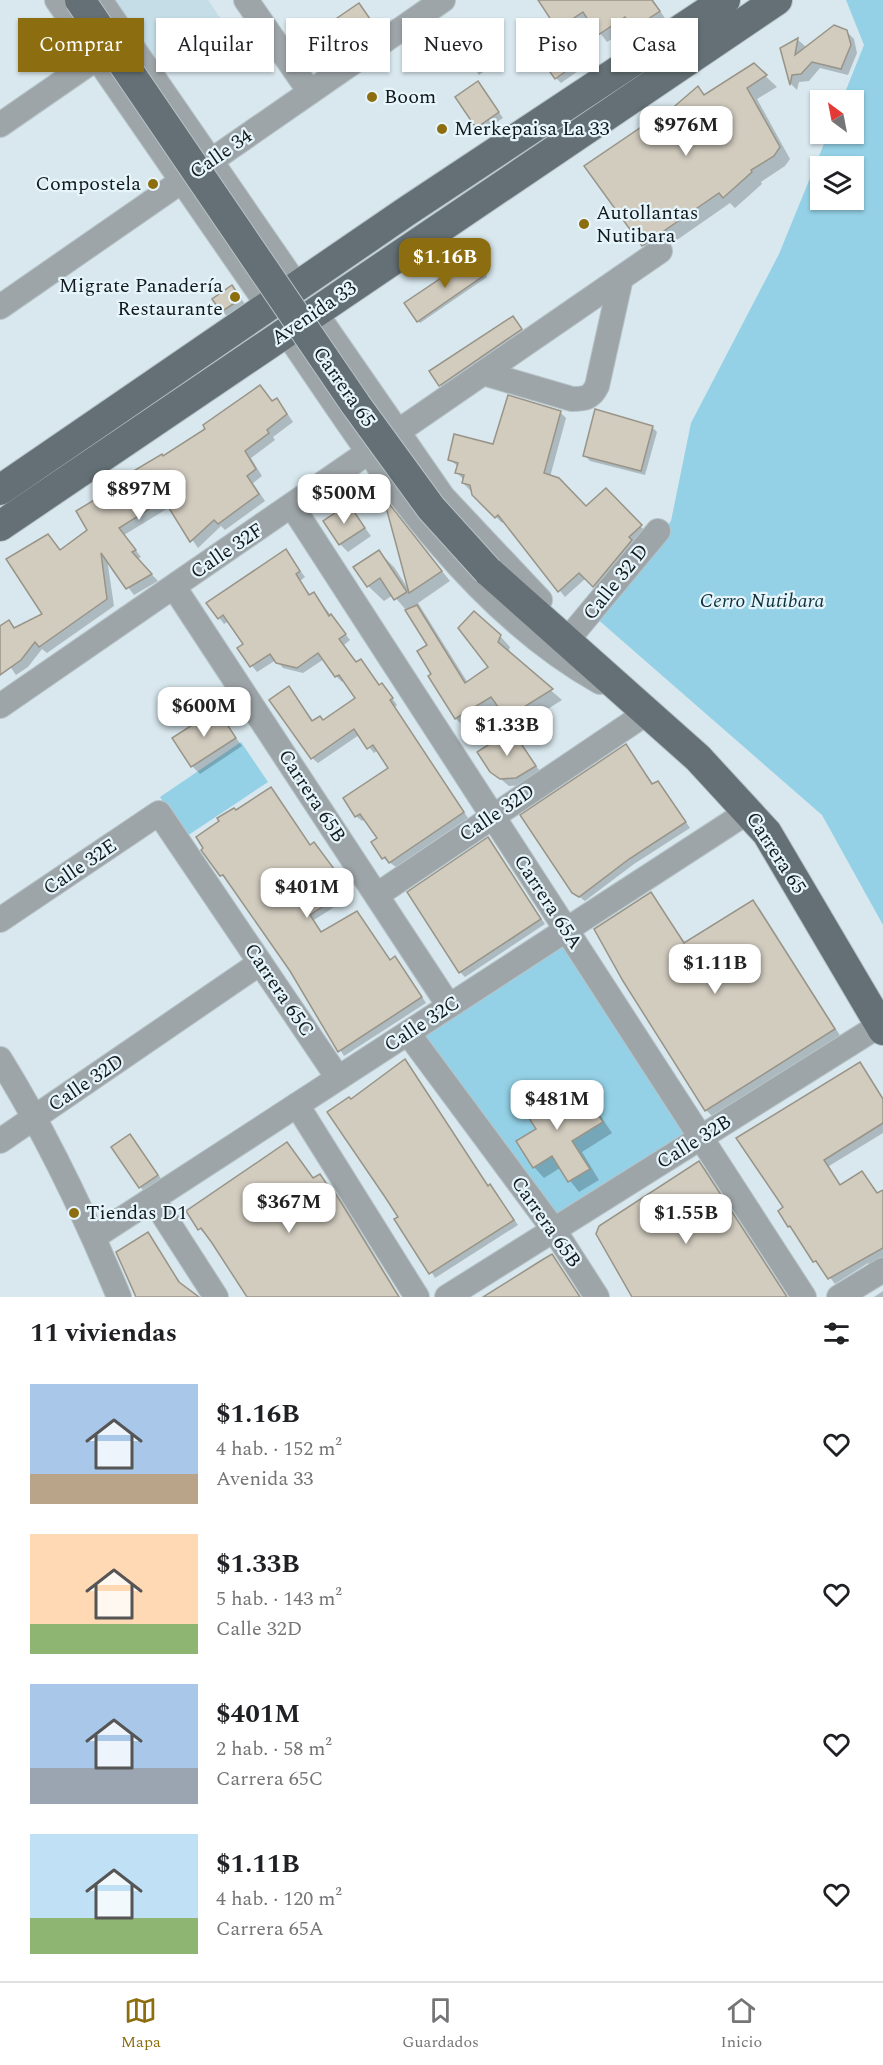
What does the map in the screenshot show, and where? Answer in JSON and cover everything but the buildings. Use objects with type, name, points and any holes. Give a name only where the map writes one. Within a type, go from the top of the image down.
[{"type":"main road","name":"Carrera 65","points":[[81,0],[356,405],[431,508],[488,571],[698,758],[749,811],[767,833],[882,1028]]},
{"type":"main road","name":"Avenida 33","points":[[0,490],[297,286],[725,0]]},
{"type":"main road","name":"Avenida 33","points":[[0,526],[777,0]]},
{"type":"street","points":[[57,0],[69,18]]},
{"type":"street","points":[[100,0],[297,286]]},
{"type":"street","points":[[246,0],[310,92]]},
{"type":"street","name":"Calle 34","points":[[0,307],[443,0]]},
{"type":"street","points":[[0,125],[77,72]]},
{"type":"street","points":[[107,72],[268,307]]},
{"type":"street","name":"Calle 32F","points":[[0,706],[660,250]]},
{"type":"street","points":[[483,373],[572,399],[584,399],[592,394],[597,386],[621,278]]},
{"type":"street","name":"Carrera 65","points":[[315,312],[443,496],[505,565],[574,632],[642,707]]},
{"type":"street","name":"Carrera 65","points":[[286,332],[369,452],[437,543],[502,607],[569,664],[642,707]]},
{"type":"street","name":"Carrera 65A","points":[[292,506],[804,1297]]},
{"type":"street","name":"Calle 32 D","points":[[574,632],[658,531]]},
{"type":"street","name":"Carrera 65B","points":[[174,587],[449,1006]]},
{"type":"street","name":"Calle 32D","points":[[377,895],[493,817],[642,707]]},
{"type":"street","name":"Calle 32C","points":[[94,1237],[749,811]]},
{"type":"street","name":"Calle 32E","points":[[0,920],[159,813]]},
{"type":"street","name":"Carrera 65C","points":[[159,813],[338,1078]]},
{"type":"street","name":"Calle 32D","points":[[0,1141],[260,963]]},
{"type":"street","name":"Calle 32B","points":[[447,1297],[882,1028]]},
{"type":"street","name":"Carrera 65B","points":[[408,1033],[554,1230],[597,1297]]},
{"type":"street","points":[[0,1059],[36,1117],[94,1237],[111,1294]]},
{"type":"street","points":[[297,1105],[417,1297]]},
{"type":"street","points":[[153,1199],[216,1297]]},
{"type":"street","points":[[838,1297],[883,1270]]},
{"type":"shaded area","points":[[113,0],[208,0],[220,18],[156,18],[156,63],[144,45],[144,18],[125,18]]},
{"type":"green space","name":"Cerro Nutibara","points":[[846,0],[883,0],[883,925],[822,815],[595,617],[671,521],[691,423],[779,254],[810,178],[810,210],[864,210],[864,156],[819,156],[824,144],[864,144],[864,90],[846,90],[864,45]]},
{"type":"green space","points":[[241,742],[268,782],[187,836],[160,797]]},
{"type":"green space","points":[[564,940],[690,1131],[552,1218],[418,1036]]},
{"type":"place","name":"Boom","points":[[372,97]]},
{"type":"place","name":"Merkepaisa La 33","points":[[442,129]]},
{"type":"place","name":"Compostela","points":[[153,184]]},
{"type":"place","name":"Autollantas Nutibara","points":[[584,224]]},
{"type":"place","name":"Migrate Panadería Restaurante","points":[[235,297]]},
{"type":"place","name":"Tiendas D1","points":[[74,1213]]}]
